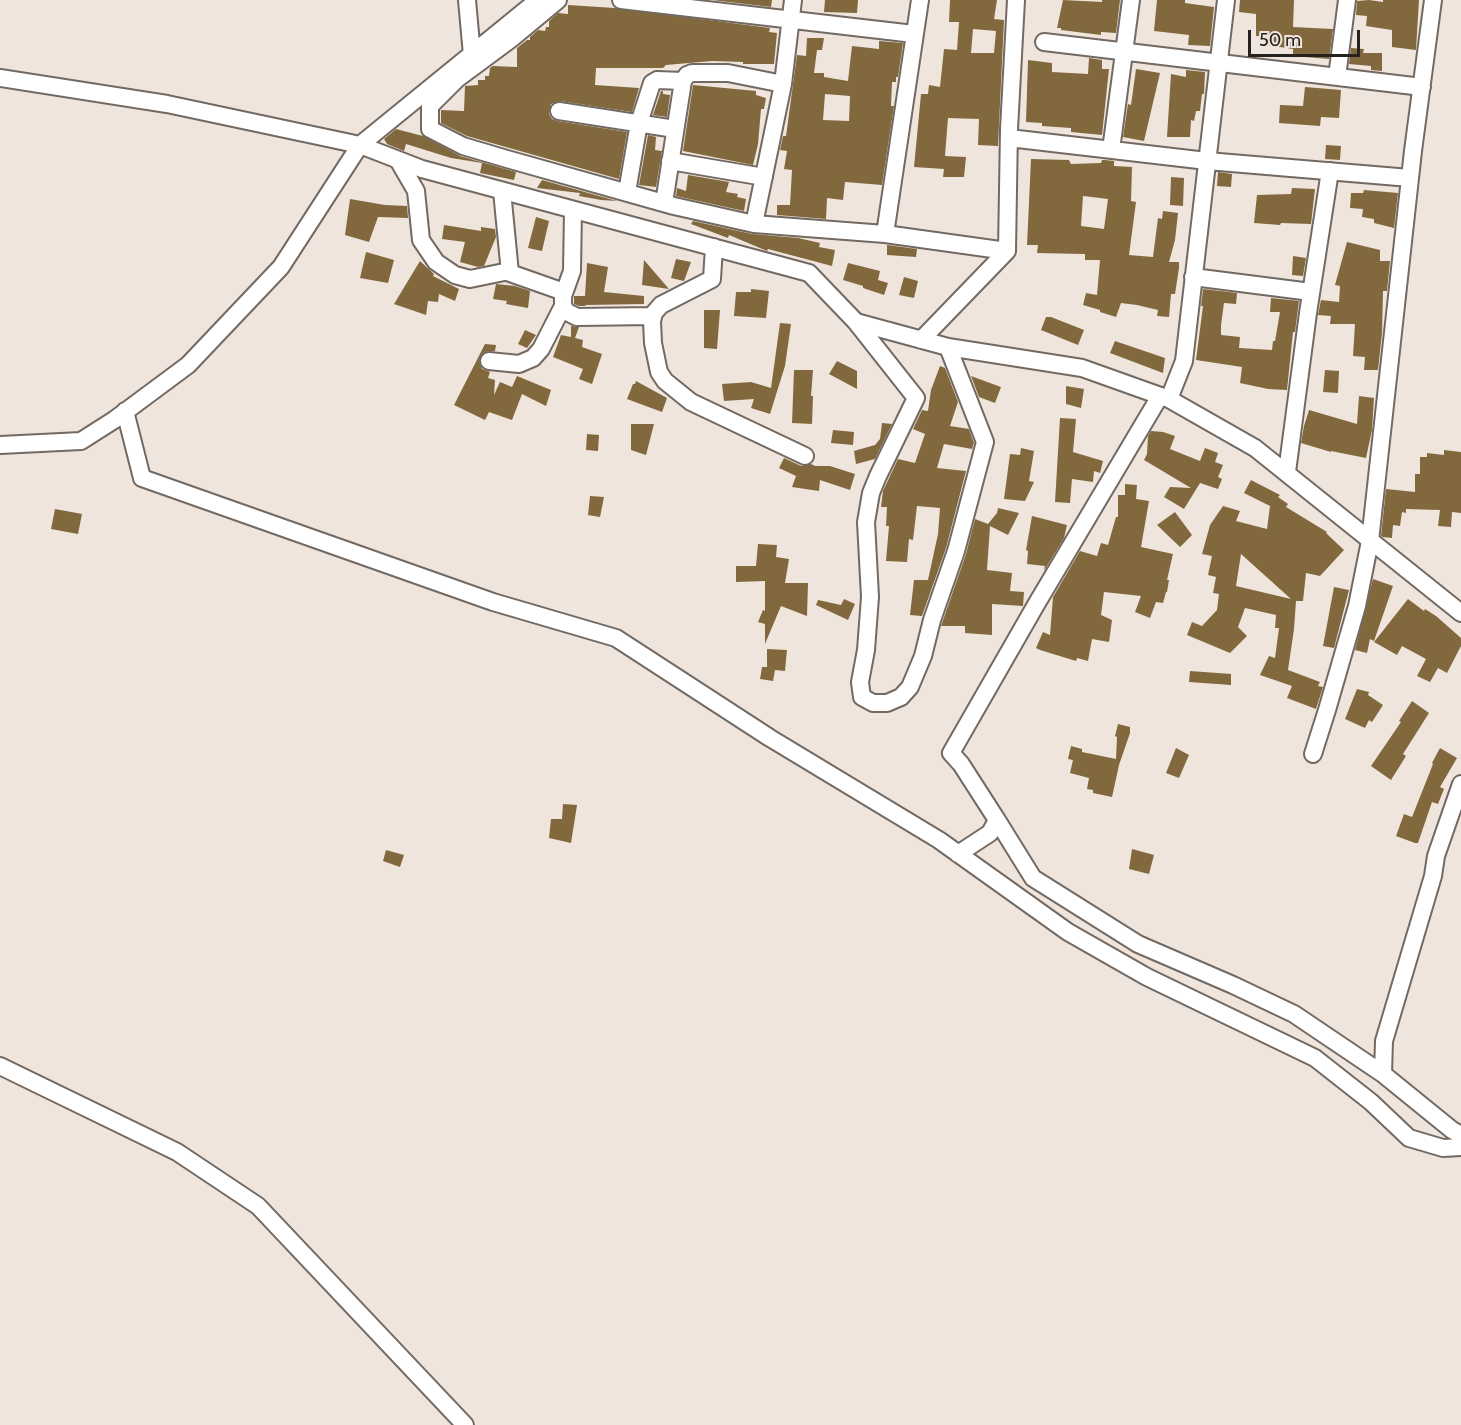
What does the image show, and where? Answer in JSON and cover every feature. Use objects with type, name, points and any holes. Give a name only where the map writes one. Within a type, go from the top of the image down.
[{"type":"street","points":[[466,0],[472,56]]},
{"type":"street","points":[[0,445],[81,441],[188,365],[281,267],[360,146],[538,0]]},
{"type":"street","points":[[558,0],[457,79],[429,106],[429,129],[463,146],[664,203],[754,224],[885,234],[1007,251]]},
{"type":"street","points":[[621,0],[914,34]]},
{"type":"street","points":[[754,224],[783,84],[793,0]]},
{"type":"street","points":[[885,234],[920,0]]},
{"type":"street","points":[[921,340],[1007,251],[1009,138],[1016,0]]},
{"type":"street","points":[[1111,150],[1131,0]]},
{"type":"street","points":[[1227,0],[1184,361],[1165,397],[1037,603],[951,753],[961,764],[1033,878],[1138,944],[1294,1014],[1383,1074],[1461,1135]]},
{"type":"street","points":[[1336,77],[1347,0]]},
{"type":"street","points":[[1313,754],[1357,606],[1370,541],[1410,178],[1433,0]]},
{"type":"street","points":[[1044,42],[1422,87]]},
{"type":"street","points":[[664,203],[683,81],[692,73],[728,73],[783,84]]},
{"type":"street","points":[[0,78],[167,104],[360,146],[398,160],[502,190],[809,273],[856,322],[916,398],[871,494],[866,522],[870,597],[866,650],[860,682],[862,697],[873,704],[887,703],[901,697],[910,687],[924,656],[932,620],[956,552],[985,442],[948,347]]},
{"type":"street","points":[[627,192],[639,123],[652,83],[657,80],[683,81]]},
{"type":"street","points":[[559,111],[675,129]]},
{"type":"street","points":[[1009,138],[1207,161],[1410,178]]},
{"type":"street","points":[[398,160],[416,191],[421,240],[436,262],[455,275],[470,279],[509,272]]},
{"type":"street","points":[[670,161],[764,177]]},
{"type":"street","points":[[1287,472],[1330,171]]},
{"type":"street","points":[[502,190],[509,272],[512,275],[563,299],[567,312],[577,317],[653,316]]},
{"type":"street","points":[[489,361],[519,364],[533,358],[541,349],[563,299],[572,271],[573,210]]},
{"type":"street","points":[[714,248],[712,279],[661,305],[653,316],[653,343],[659,372],[665,381],[691,402],[804,456]]},
{"type":"street","points":[[1193,277],[1311,292]]},
{"type":"street","points":[[856,322],[948,347],[1082,368],[1165,397],[1255,448],[1461,613]]},
{"type":"street","points":[[125,411],[142,478],[493,602],[616,638],[770,738],[919,828],[1068,932],[1147,977],[1315,1058],[1371,1102],[1409,1138],[1443,1148],[1461,1147]]},
{"type":"street","points":[[1383,1074],[1384,1041],[1433,876],[1436,856],[1461,784]]},
{"type":"street","points":[[957,854],[990,833],[997,820]]},
{"type":"street","points":[[0,1066],[177,1152],[258,1206],[465,1425]]},
{"type":"building","points":[[712,0],[772,0],[771,7]]},
{"type":"building","points":[[825,0],[858,0],[857,13],[824,12]]},
{"type":"building","points":[[950,0],[997,0],[994,19],[1004,20],[998,146],[978,145],[979,119],[948,118],[945,156],[966,157],[964,177],[943,177],[944,169],[914,167],[921,94],[928,94],[929,85],[940,87],[944,49],[957,50],[959,22],[949,22]],"holes":[[[973,29],[996,31],[994,53],[971,53]]]},
{"type":"building","points":[[1063,0],[1102,2],[1102,0],[1120,0],[1116,33],[1101,32],[1101,35],[1057,28]]},
{"type":"building","points":[[1157,0],[1185,0],[1185,3],[1214,7],[1210,46],[1188,45],[1189,35],[1154,31]]},
{"type":"building","points":[[1240,0],[1294,0],[1293,27],[1333,29],[1329,59],[1293,56],[1293,49],[1267,45],[1268,36],[1256,36],[1256,14],[1239,12]]},
{"type":"building","points":[[1383,0],[1419,0],[1416,50],[1392,47],[1392,30],[1366,26],[1367,16],[1356,15],[1357,1],[1383,2]]},
{"type":"building","points":[[568,5],[615,8],[770,28],[769,32],[777,33],[774,64],[712,61],[666,65],[663,68],[596,68],[595,85],[639,88],[632,112],[560,101],[551,104],[549,114],[557,121],[627,132],[619,179],[467,136],[441,123],[441,110],[464,111],[465,86],[478,85],[478,80],[485,80],[485,76],[489,76],[490,68],[493,66],[517,67],[517,48],[530,40],[530,37],[538,30],[545,31],[546,27],[549,27],[549,21],[558,13],[568,14]]},
{"type":"building","points":[[807,38],[824,38],[822,50],[817,50],[814,73],[824,73],[824,77],[848,81],[852,46],[879,49],[879,41],[903,43],[898,77],[896,77],[896,82],[892,82],[891,106],[894,106],[882,185],[845,182],[843,200],[827,198],[826,219],[777,215],[777,205],[790,205],[792,170],[784,169],[787,151],[780,150],[783,136],[786,136],[797,55],[806,56]],"holes":[[[825,94],[850,96],[849,121],[823,120]]]},
{"type":"building","points":[[1351,48],[1364,49],[1363,53],[1382,53],[1382,71],[1371,70],[1371,66],[1349,64]]},
{"type":"building","points":[[1089,58],[1102,60],[1102,69],[1109,69],[1102,135],[1071,132],[1071,128],[1042,126],[1042,123],[1026,122],[1028,60],[1052,63],[1052,72],[1088,74]]},
{"type":"building","points":[[1136,69],[1160,73],[1144,141],[1123,137],[1128,104],[1131,105]]},
{"type":"building","points":[[1186,70],[1205,72],[1204,94],[1202,94],[1200,111],[1196,111],[1194,121],[1191,120],[1190,137],[1167,137],[1171,74],[1186,77]]},
{"type":"building","points":[[693,85],[756,91],[756,95],[766,98],[764,109],[761,109],[758,144],[753,165],[683,151]]},
{"type":"building","points":[[1305,87],[1341,90],[1339,118],[1321,117],[1320,126],[1279,123],[1280,105],[1303,106]]},
{"type":"building","points":[[661,91],[663,94],[670,95],[667,117],[653,115]]},
{"type":"building","points":[[396,129],[423,136],[460,156],[516,172],[514,180],[480,173],[482,163],[451,158],[406,144],[404,151],[387,144],[384,139]]},
{"type":"building","points":[[648,135],[656,137],[655,150],[662,151],[656,187],[639,185]]},
{"type":"building","points":[[1326,145],[1341,146],[1340,160],[1325,159]]},
{"type":"building","points":[[1031,159],[1069,160],[1071,164],[1101,163],[1105,160],[1114,161],[1114,166],[1132,167],[1131,201],[1136,202],[1129,255],[1153,257],[1158,218],[1162,219],[1163,211],[1178,213],[1175,240],[1169,262],[1179,262],[1179,268],[1175,294],[1171,294],[1169,317],[1157,316],[1158,310],[1137,305],[1121,303],[1116,317],[1083,305],[1086,293],[1097,295],[1100,260],[1085,260],[1085,254],[1037,253],[1038,245],[1027,245]],"holes":[[[1083,196],[1108,199],[1104,229],[1081,226]]]},
{"type":"building","points":[[1218,172],[1232,174],[1231,187],[1217,186]]},
{"type":"building","points":[[688,175],[729,182],[726,192],[738,194],[737,197],[746,199],[744,211],[676,196],[677,188],[686,191]]},
{"type":"building","points":[[1171,177],[1184,178],[1183,206],[1170,205]]},
{"type":"building","points":[[542,180],[617,201],[579,196],[580,193],[537,188]]},
{"type":"building","points":[[1292,188],[1315,189],[1311,224],[1254,223],[1257,195],[1291,194]]},
{"type":"building","points":[[1364,190],[1398,193],[1394,228],[1374,223],[1374,219],[1362,217],[1363,209],[1350,208],[1351,193],[1363,193]]},
{"type":"building","points":[[350,199],[407,206],[408,218],[378,217],[369,242],[345,235]]},
{"type":"building","points":[[536,217],[549,221],[542,251],[528,248]]},
{"type":"building","points":[[693,221],[752,234],[798,238],[820,243],[819,247],[835,250],[832,266],[768,249],[767,251],[729,235],[728,238],[691,224]]},
{"type":"building","points":[[444,225],[481,231],[481,227],[495,229],[496,237],[484,266],[478,267],[460,262],[465,242],[442,239]]},
{"type":"building","points":[[1347,242],[1380,250],[1380,261],[1390,261],[1387,291],[1383,291],[1378,370],[1364,370],[1365,357],[1353,356],[1355,324],[1330,324],[1331,316],[1318,315],[1321,300],[1339,302],[1340,286],[1335,285]]},
{"type":"building","points":[[887,245],[917,249],[916,257],[887,255]]},
{"type":"building","points":[[366,252],[394,260],[388,283],[360,278]]},
{"type":"building","points":[[1293,256],[1306,258],[1303,276],[1292,275]]},
{"type":"building","points":[[676,259],[691,262],[684,281],[671,278]]},
{"type":"building","points":[[644,260],[669,289],[642,285]]},
{"type":"building","points":[[420,261],[434,274],[433,276],[459,289],[455,301],[439,294],[438,302],[428,301],[426,315],[394,304]]},
{"type":"building","points":[[587,263],[608,267],[604,292],[644,296],[644,304],[579,306],[574,304],[574,296],[585,296]]},
{"type":"building","points":[[848,263],[880,271],[878,280],[888,283],[884,295],[843,280]]},
{"type":"building","points":[[904,277],[918,281],[914,298],[899,295]]},
{"type":"building","points":[[496,284],[515,286],[530,291],[528,308],[493,299]]},
{"type":"building","points":[[751,289],[769,291],[766,318],[734,316],[736,292],[751,292]]},
{"type":"building","points":[[1203,289],[1237,293],[1236,304],[1224,303],[1221,335],[1240,337],[1239,348],[1272,350],[1280,312],[1270,312],[1271,298],[1299,301],[1295,332],[1293,332],[1287,390],[1268,389],[1240,383],[1242,367],[1196,360]]},
{"type":"building","points":[[704,310],[720,310],[717,349],[704,348]]},
{"type":"building","points":[[1046,317],[1084,330],[1078,345],[1041,330]]},
{"type":"building","points":[[780,323],[791,324],[785,366],[770,414],[751,408],[754,399],[724,401],[722,384],[751,382],[771,388]]},
{"type":"building","points":[[571,326],[579,327],[575,338],[583,340],[582,347],[602,354],[592,384],[579,379],[583,369],[553,357],[561,335],[571,337]]},
{"type":"building","points":[[525,330],[536,335],[527,348],[518,344]]},
{"type":"building","points":[[1115,341],[1165,358],[1163,373],[1110,353]]},
{"type":"building","points":[[485,344],[496,345],[495,351],[484,352],[479,361],[482,369],[490,372],[488,378],[495,380],[494,395],[500,382],[512,387],[517,376],[551,390],[546,406],[522,394],[512,420],[489,412],[485,420],[454,405]]},
{"type":"building","points":[[837,361],[857,371],[857,389],[829,374]]},
{"type":"building","points":[[940,366],[945,368],[958,402],[950,426],[969,429],[974,443],[972,449],[944,444],[937,468],[966,471],[946,548],[922,616],[910,615],[914,580],[928,580],[938,534],[940,508],[917,506],[913,540],[909,539],[907,562],[886,561],[889,526],[886,526],[887,507],[881,507],[883,491],[898,459],[915,463],[925,434],[913,429],[922,410],[928,411],[931,390]]},
{"type":"building","points":[[794,370],[813,370],[812,424],[792,423]]},
{"type":"building","points":[[1325,370],[1339,371],[1338,393],[1323,392]]},
{"type":"building","points":[[971,376],[1001,387],[995,403],[979,397]]},
{"type":"building","points":[[636,381],[667,398],[662,412],[627,399]]},
{"type":"building","points":[[1066,386],[1084,389],[1081,408],[1066,404]]},
{"type":"building","points":[[1359,396],[1374,398],[1372,430],[1366,458],[1331,452],[1301,443],[1309,410],[1357,424]]},
{"type":"building","points":[[1060,418],[1076,419],[1073,452],[1103,461],[1100,473],[1094,471],[1093,482],[1072,479],[1070,503],[1055,502]]},
{"type":"building","points":[[882,423],[892,424],[875,459],[856,464],[854,451],[875,445],[880,439]]},
{"type":"building","points":[[631,424],[654,424],[646,455],[631,450]]},
{"type":"building","points":[[833,430],[854,432],[853,445],[831,443]]},
{"type":"building","points":[[1151,431],[1175,436],[1170,449],[1200,461],[1205,448],[1218,453],[1215,462],[1223,465],[1218,477],[1222,479],[1218,489],[1200,483],[1184,509],[1164,497],[1170,487],[1191,488],[1144,460]]},
{"type":"building","points":[[587,434],[599,435],[598,451],[586,450]]},
{"type":"building","points":[[1021,448],[1034,451],[1029,481],[1034,482],[1025,501],[1004,499],[1010,454],[1020,455]]},
{"type":"building","points":[[1444,450],[1461,452],[1461,513],[1452,512],[1451,527],[1438,526],[1440,510],[1406,509],[1406,513],[1402,512],[1400,526],[1393,525],[1392,538],[1381,536],[1386,489],[1415,492],[1415,474],[1420,474],[1420,457],[1427,457],[1427,453],[1444,455]]},
{"type":"building","points":[[784,458],[801,466],[811,464],[830,466],[855,474],[850,490],[820,480],[819,491],[792,487],[796,476],[779,468]]},
{"type":"building","points":[[1251,480],[1280,495],[1278,497],[1288,504],[1286,507],[1327,532],[1344,550],[1320,576],[1306,573],[1303,601],[1296,601],[1288,670],[1320,682],[1318,686],[1323,687],[1316,709],[1287,698],[1292,686],[1260,675],[1269,656],[1275,658],[1279,628],[1275,628],[1276,615],[1245,608],[1238,627],[1247,636],[1230,653],[1187,635],[1192,622],[1202,626],[1217,610],[1219,594],[1213,593],[1216,577],[1208,575],[1212,556],[1202,554],[1210,525],[1223,506],[1240,511],[1236,521],[1267,529],[1270,506],[1244,493]],"holes":[[[1241,554],[1291,599],[1236,586]]]},
{"type":"building","points":[[1125,484],[1137,485],[1136,499],[1149,501],[1141,547],[1173,554],[1163,603],[1156,602],[1150,618],[1135,612],[1141,596],[1104,592],[1101,615],[1112,620],[1109,642],[1092,639],[1088,661],[1077,658],[1076,661],[1036,648],[1043,632],[1050,635],[1053,597],[1080,551],[1097,556],[1101,543],[1108,545],[1116,517],[1118,517],[1118,495],[1125,495]]},
{"type":"building","points":[[590,496],[604,497],[600,517],[588,515]]},
{"type":"building","points":[[998,508],[1019,513],[1008,535],[990,526],[987,570],[1012,573],[1010,591],[1024,592],[1023,606],[992,604],[992,635],[965,633],[965,626],[941,626],[966,554],[975,519],[988,524],[997,513]]},
{"type":"building","points":[[55,509],[82,514],[78,534],[51,529]]},
{"type":"building","points":[[1175,512],[1192,535],[1180,547],[1157,525]]},
{"type":"building","points":[[1032,516],[1067,525],[1064,538],[1044,571],[1045,566],[1027,564],[1028,551],[1026,550]]},
{"type":"building","points":[[758,544],[777,545],[776,557],[789,559],[785,583],[808,583],[807,616],[781,606],[765,644],[765,624],[758,622],[763,610],[765,611],[765,581],[736,582],[736,566],[756,566]]},
{"type":"building","points":[[1373,579],[1393,586],[1374,641],[1370,639],[1367,653],[1355,650]]},
{"type":"building","points":[[1334,587],[1349,590],[1334,648],[1323,646]]},
{"type":"building","points":[[844,599],[855,604],[848,620],[816,605],[818,600],[841,605]]},
{"type":"building","points":[[1408,599],[1424,611],[1425,609],[1436,616],[1461,638],[1461,646],[1447,673],[1438,668],[1430,682],[1417,676],[1426,659],[1402,646],[1397,655],[1374,642]]},
{"type":"building","points":[[767,649],[787,650],[785,671],[775,670],[773,681],[760,679],[762,667],[767,667]]},
{"type":"building","points":[[1190,671],[1231,674],[1231,685],[1189,682]]},
{"type":"building","points":[[1357,689],[1369,692],[1368,695],[1383,705],[1372,722],[1369,720],[1365,728],[1345,719]]},
{"type":"building","points":[[1412,701],[1429,713],[1403,754],[1406,756],[1391,780],[1371,766],[1401,722],[1399,721]]},
{"type":"building","points":[[1118,724],[1130,727],[1130,733],[1119,765],[1112,797],[1093,793],[1093,790],[1087,789],[1089,778],[1070,773],[1073,760],[1068,759],[1071,746],[1082,749],[1082,752],[1116,759],[1117,737],[1115,736]]},
{"type":"building","points":[[1176,748],[1189,755],[1179,778],[1166,773]]},
{"type":"building","points":[[1440,748],[1457,758],[1440,787],[1444,789],[1438,804],[1432,802],[1418,843],[1396,836],[1404,814],[1412,817]]},
{"type":"building","points":[[563,804],[577,805],[571,843],[549,838],[551,819],[562,819]]},
{"type":"building","points":[[1132,849],[1154,855],[1149,874],[1129,869]]},
{"type":"building","points":[[386,850],[404,855],[400,867],[383,861]]}]
